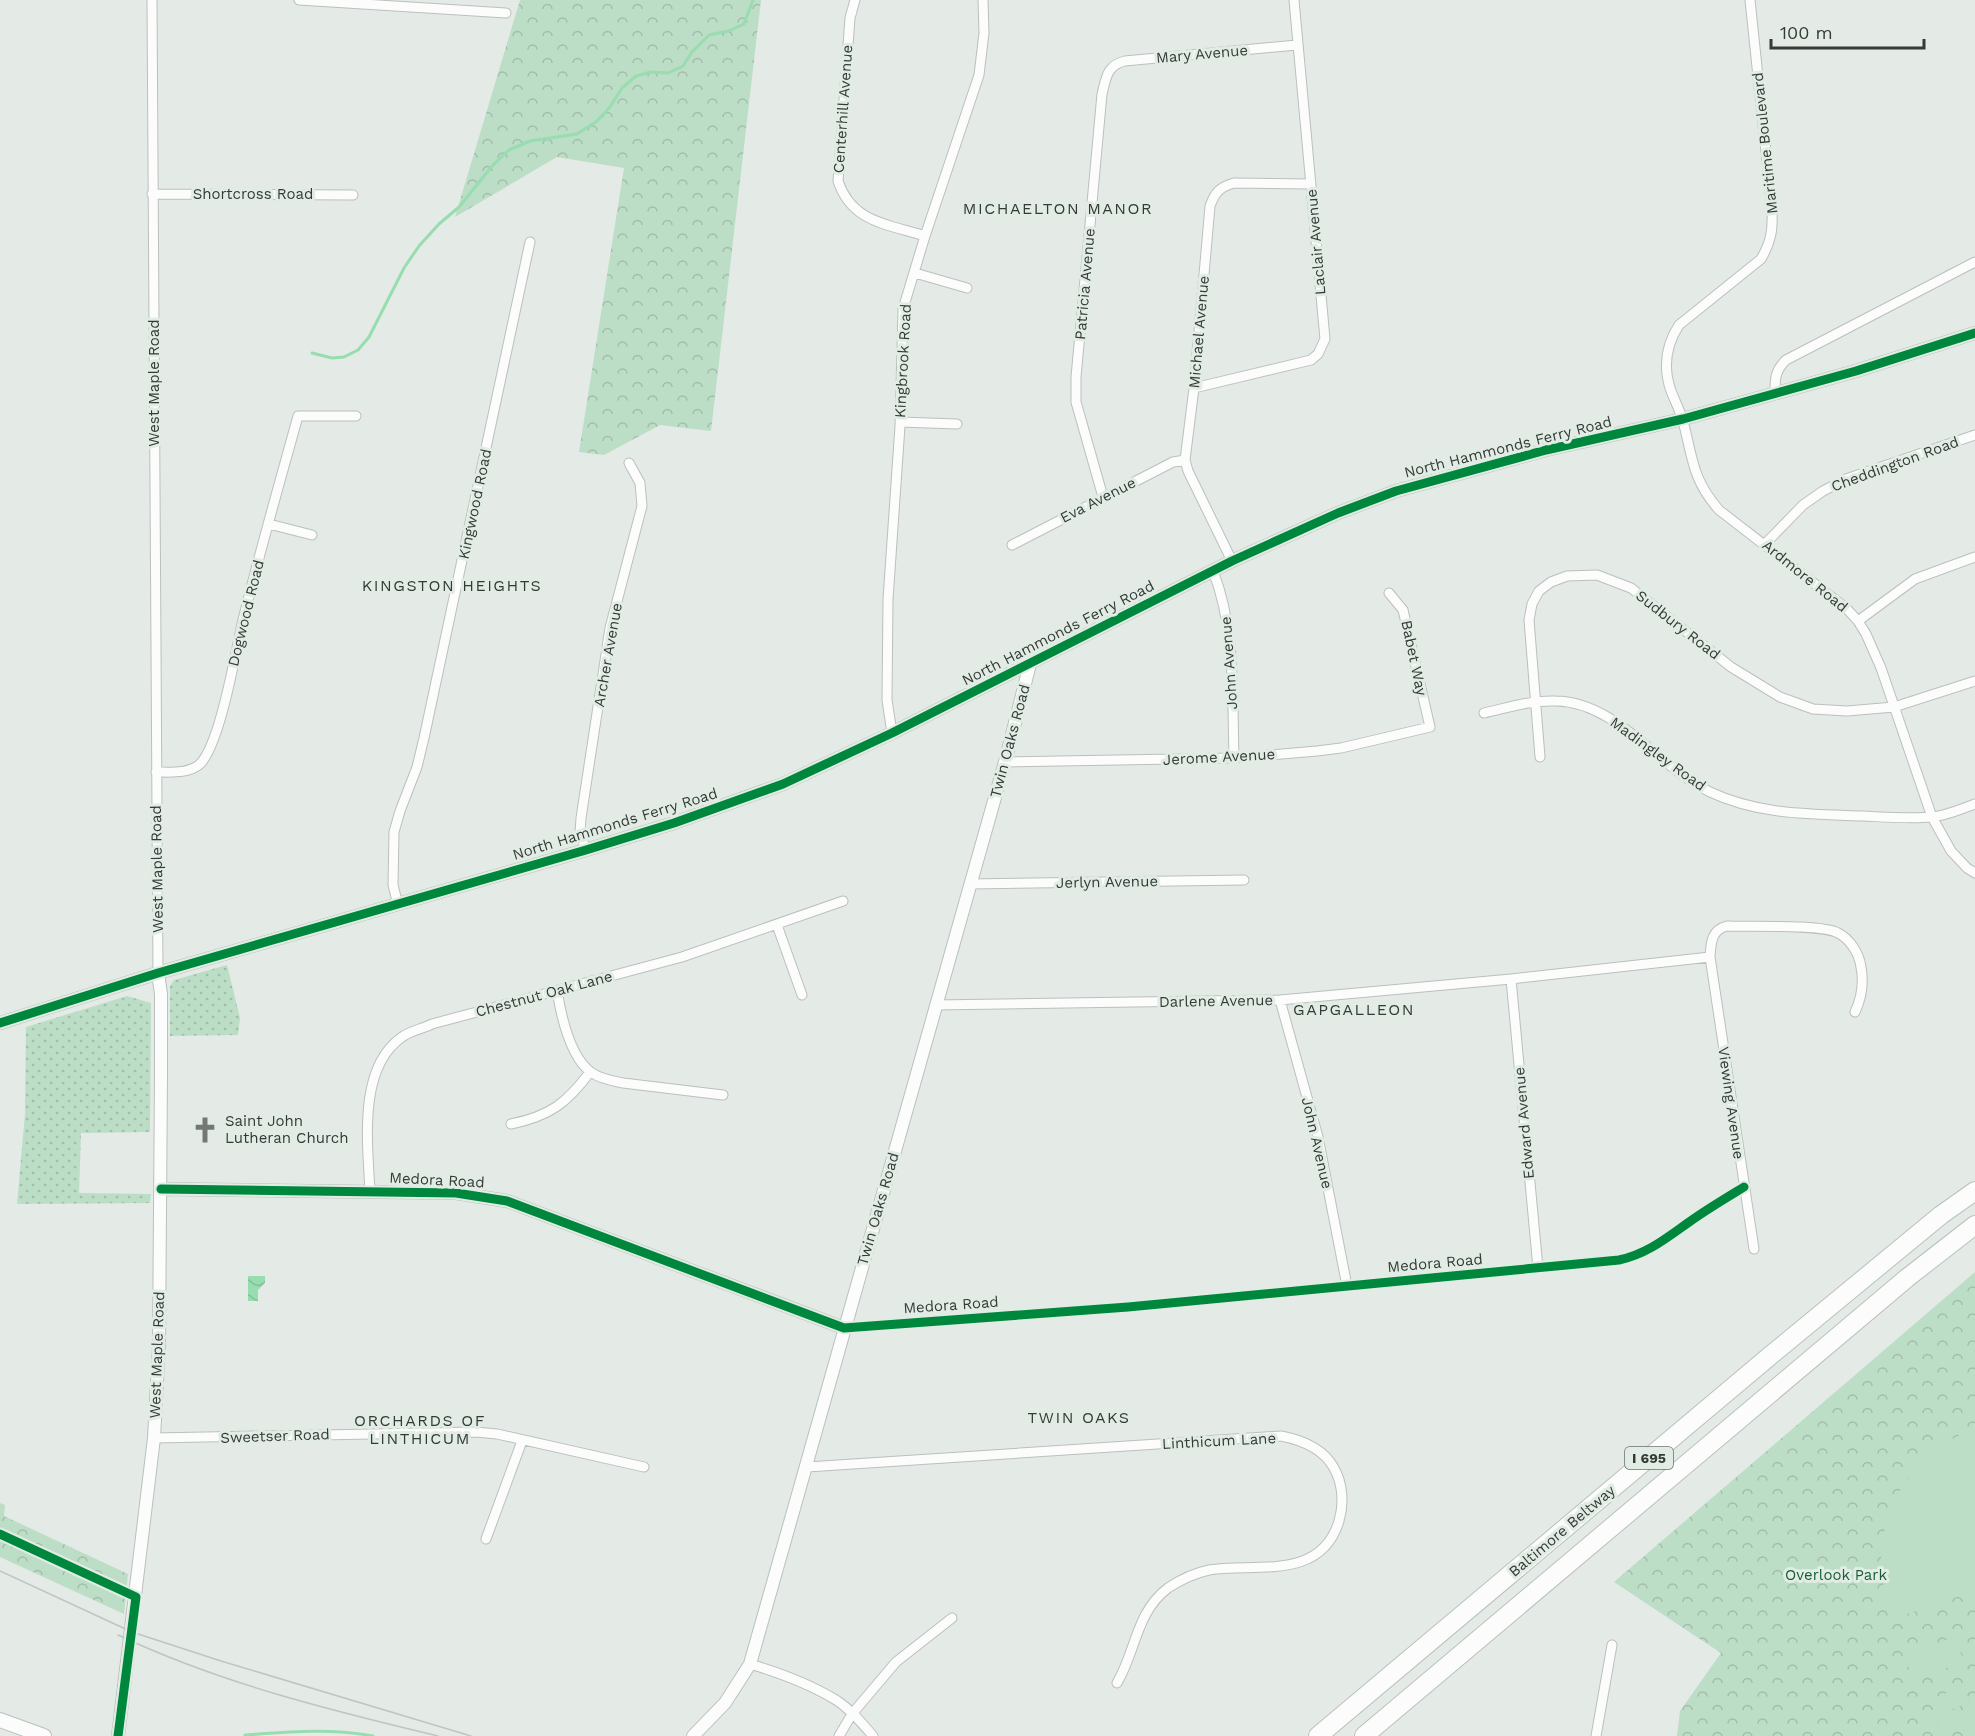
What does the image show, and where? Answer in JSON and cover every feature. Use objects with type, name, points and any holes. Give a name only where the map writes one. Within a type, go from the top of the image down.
[{"type":"highway","name":"Baltimore Beltway","points":[[1320,1733],[1771,1355],[1941,1215],[1975,1191]]},
{"type":"highway","name":"Baltimore Beltway","points":[[1364,1736],[1907,1278],[1975,1225]]},
{"type":"main road","points":[[0,1720],[44,1736]]},
{"type":"street","name":"West Maple Road","points":[[118,1736],[154,1438],[159,1344],[160,994],[156,772],[152,0]]},
{"type":"street","points":[[299,0],[506,13]]},
{"type":"street","name":"Centerhill Avenue","points":[[855,0],[850,18],[838,181],[848,202],[862,215],[925,236]]},
{"type":"street","name":"Kingbrook Road","points":[[892,733],[887,700],[888,598],[900,422],[903,309],[979,75],[984,33],[983,0]]},
{"type":"street","name":"Laclair Avenue","points":[[1194,388],[1311,360],[1318,354],[1325,339],[1294,0]]},
{"type":"street","name":"Maritime Boulevard","points":[[1683,419],[1670,389],[1666,368],[1671,337],[1687,318],[1761,259],[1769,245],[1773,230],[1750,0]]},
{"type":"street","name":"Mary Avenue","points":[[1109,69],[1125,61],[1297,45]]},
{"type":"street","name":"Patricia Avenue","points":[[1103,497],[1076,402],[1076,377],[1102,94],[1109,69]]},
{"type":"street","name":"Michael Avenue","points":[[1232,561],[1188,471],[1185,460],[1194,388],[1210,206],[1214,195],[1223,186],[1234,183],[1311,184]]},
{"type":"street","name":"Shortcross Road","points":[[152,194],[353,195]]},
{"type":"street","name":"Kingwood Road","points":[[398,905],[393,885],[394,832],[417,767],[424,738],[530,242]]},
{"type":"street","points":[[1775,393],[1777,369],[1786,360],[1975,262]]},
{"type":"street","points":[[915,273],[967,288]]},
{"type":"street","name":"North Hammonds Ferry Road","points":[[0,1023],[158,973],[586,850],[674,823],[783,784],[892,733],[1232,561],[1338,513],[1396,491],[1546,450],[1683,419],[1856,371],[1975,333]]},
{"type":"street","name":"Dogwood Road","points":[[156,772],[189,771],[205,758],[211,744],[219,723],[298,416],[356,416]]},
{"type":"street","name":"Ardmore Road","points":[[1683,419],[1698,481],[1719,510],[1846,608],[1858,621],[1877,659],[1932,817],[1951,851],[1975,873]]},
{"type":"street","points":[[900,422],[957,424]]},
{"type":"street","name":"Cheddington Road","points":[[1765,544],[1803,505],[1846,479],[1975,435]]},
{"type":"street","name":"Eva Avenue","points":[[1012,545],[1173,462],[1185,460]]},
{"type":"street","name":"Archer Avenue","points":[[586,850],[580,833],[581,818],[610,628],[642,506],[640,483],[629,463]]},
{"type":"street","points":[[269,524],[312,535]]},
{"type":"street","points":[[1858,621],[1915,579],[1975,557]]},
{"type":"street","name":"John Avenue","points":[[1213,571],[1221,591],[1230,638],[1234,758]]},
{"type":"street","name":"Sudbury Road","points":[[1540,757],[1529,620],[1532,604],[1539,591],[1551,582],[1567,576],[1597,575],[1631,588],[1731,667],[1780,697],[1813,709],[1847,711],[1894,707],[1975,681]]},
{"type":"street","name":"Babet Way","points":[[1389,593],[1403,610],[1430,727]]},
{"type":"street","name":"Twin Oaks Road","points":[[693,1736],[725,1703],[750,1664],[1005,762],[1030,664]]},
{"type":"street","name":"Madingley Road","points":[[1484,713],[1536,702],[1570,702],[1602,713],[1687,778],[1710,792],[1736,803],[1762,810],[1932,817],[1975,804]]},
{"type":"street","name":"Jerome Avenue","points":[[1005,762],[1234,758],[1341,748],[1430,727]]},
{"type":"street","name":"Jerlyn Avenue","points":[[970,884],[1244,880]]},
{"type":"street","name":"Chestnut Oak Lane","points":[[370,1192],[368,1127],[372,1084],[378,1068],[402,1037],[432,1024],[682,957],[843,901]]},
{"type":"street","points":[[777,925],[802,995]]},
{"type":"street","points":[[1710,957],[1712,938],[1716,931],[1727,926],[1815,928],[1838,933],[1850,942],[1861,963],[1862,992],[1855,1012]]},
{"type":"street","name":"Darlene Avenue","points":[[935,1005],[1280,1000],[1511,979],[1710,957]]},
{"type":"street","name":"Viewing Avenue","points":[[1710,957],[1754,1249]]},
{"type":"street","name":"Edward Avenue","points":[[1511,979],[1538,1268]]},
{"type":"street","points":[[557,991],[563,1025],[576,1054],[590,1072],[607,1080],[623,1083],[723,1095]]},
{"type":"street","name":"John Avenue","points":[[1280,1000],[1318,1137],[1347,1286]]},
{"type":"street","points":[[511,1124],[545,1115],[559,1106],[574,1093],[590,1072]]},
{"type":"street","name":"Medora Road","points":[[161,1189],[456,1193],[507,1201],[844,1328],[1128,1307],[1631,1257],[1659,1243],[1744,1187]]},
{"type":"street","name":"Sweetser Road","points":[[154,1438],[476,1432],[497,1434],[644,1467]]},
{"type":"street","name":"Linthicum Lane","points":[[807,1467],[1281,1436],[1302,1440],[1324,1456],[1333,1466],[1339,1479],[1342,1497],[1341,1512],[1330,1540],[1318,1552],[1294,1564],[1210,1570],[1193,1575],[1167,1589],[1145,1614],[1135,1635],[1125,1670],[1117,1683]]},
{"type":"street","points":[[486,1539],[522,1441]]},
{"type":"street","points":[[839,1736],[852,1714],[896,1662],[952,1618]]},
{"type":"street","points":[[1596,1736],[1612,1645]]},
{"type":"street","points":[[750,1664],[784,1674],[837,1701],[873,1736]]},
{"type":"green space","points":[[520,0],[761,0],[711,431],[660,425],[604,455],[579,452],[624,168],[557,157],[455,217]]},
{"type":"green space","points":[[227,965],[240,1018],[238,1035],[170,1036],[170,986],[174,980]]},
{"type":"green space","points":[[127,996],[151,1003],[150,1132],[81,1133],[79,1193],[151,1194],[150,1203],[17,1204],[25,1114],[26,1027]]},
{"type":"green space","name":"Overlook Park","points":[[1975,1272],[1975,1736],[1677,1736],[1680,1711],[1721,1653],[1614,1582]]},
{"type":"green space","points":[[1975,1428],[1975,1591],[1895,1618],[1884,1588],[1881,1569],[1883,1537],[1893,1505],[1919,1464],[1947,1442]]},
{"type":"green space","points":[[0,1503],[5,1505],[4,1516],[128,1574],[124,1614],[0,1557]]},
{"type":"green space","points":[[1955,1637],[1964,1662],[1913,1679],[1904,1655]]},
{"type":"green space","points":[[1964,1687],[1970,1703],[1936,1715],[1930,1699]]},
{"type":"green space","points":[[1971,1708],[1975,1711],[1975,1725],[1942,1736],[1941,1733],[1936,1734],[1933,1726],[1938,1724],[1937,1720]]},
{"type":"water","points":[[248,1276],[265,1276],[265,1283],[258,1290],[258,1301],[248,1301]]},
{"type":"waterway","points":[[312,353],[332,358],[344,357],[358,350],[369,337],[404,268],[419,246],[459,207],[493,165],[509,150],[530,141],[577,134],[597,121],[610,107],[622,88],[636,76],[651,72],[668,73],[683,66],[692,52],[709,35],[729,31],[744,24],[753,0]]},
{"type":"waterway","points":[[245,1735],[325,1731],[373,1736]]},
{"type":"tram line","points":[[0,1571],[132,1632],[471,1736]]},
{"type":"tram line","points":[[118,1635],[196,1667],[275,1694],[438,1736]]},
{"type":"cycle path","points":[[0,1023],[158,973],[586,850],[674,823],[783,784],[892,733],[1232,561],[1338,513],[1396,491],[1546,450],[1683,419],[1856,371],[1975,333]]},
{"type":"cycle path","points":[[161,1189],[456,1193],[507,1201],[844,1328],[1128,1307],[1619,1260],[1658,1244],[1744,1187]]},
{"type":"cycle path","points":[[0,1534],[136,1597],[118,1736]]},
{"type":"place","name":"Saint John Lutheran Church","points":[[205,1130]]},
{"type":"district","name":"MICHAELTON MANOR","points":[[1058,208]]},
{"type":"district","name":"KINGSTON HEIGHTS","points":[[452,585]]},
{"type":"district","name":"GAPGALLEON","points":[[1354,1009]]},
{"type":"district","name":"TWIN OAKS","points":[[1079,1417]]},
{"type":"district","name":"ORCHARDS OF LINTHICUM","points":[[420,1429]]}]
